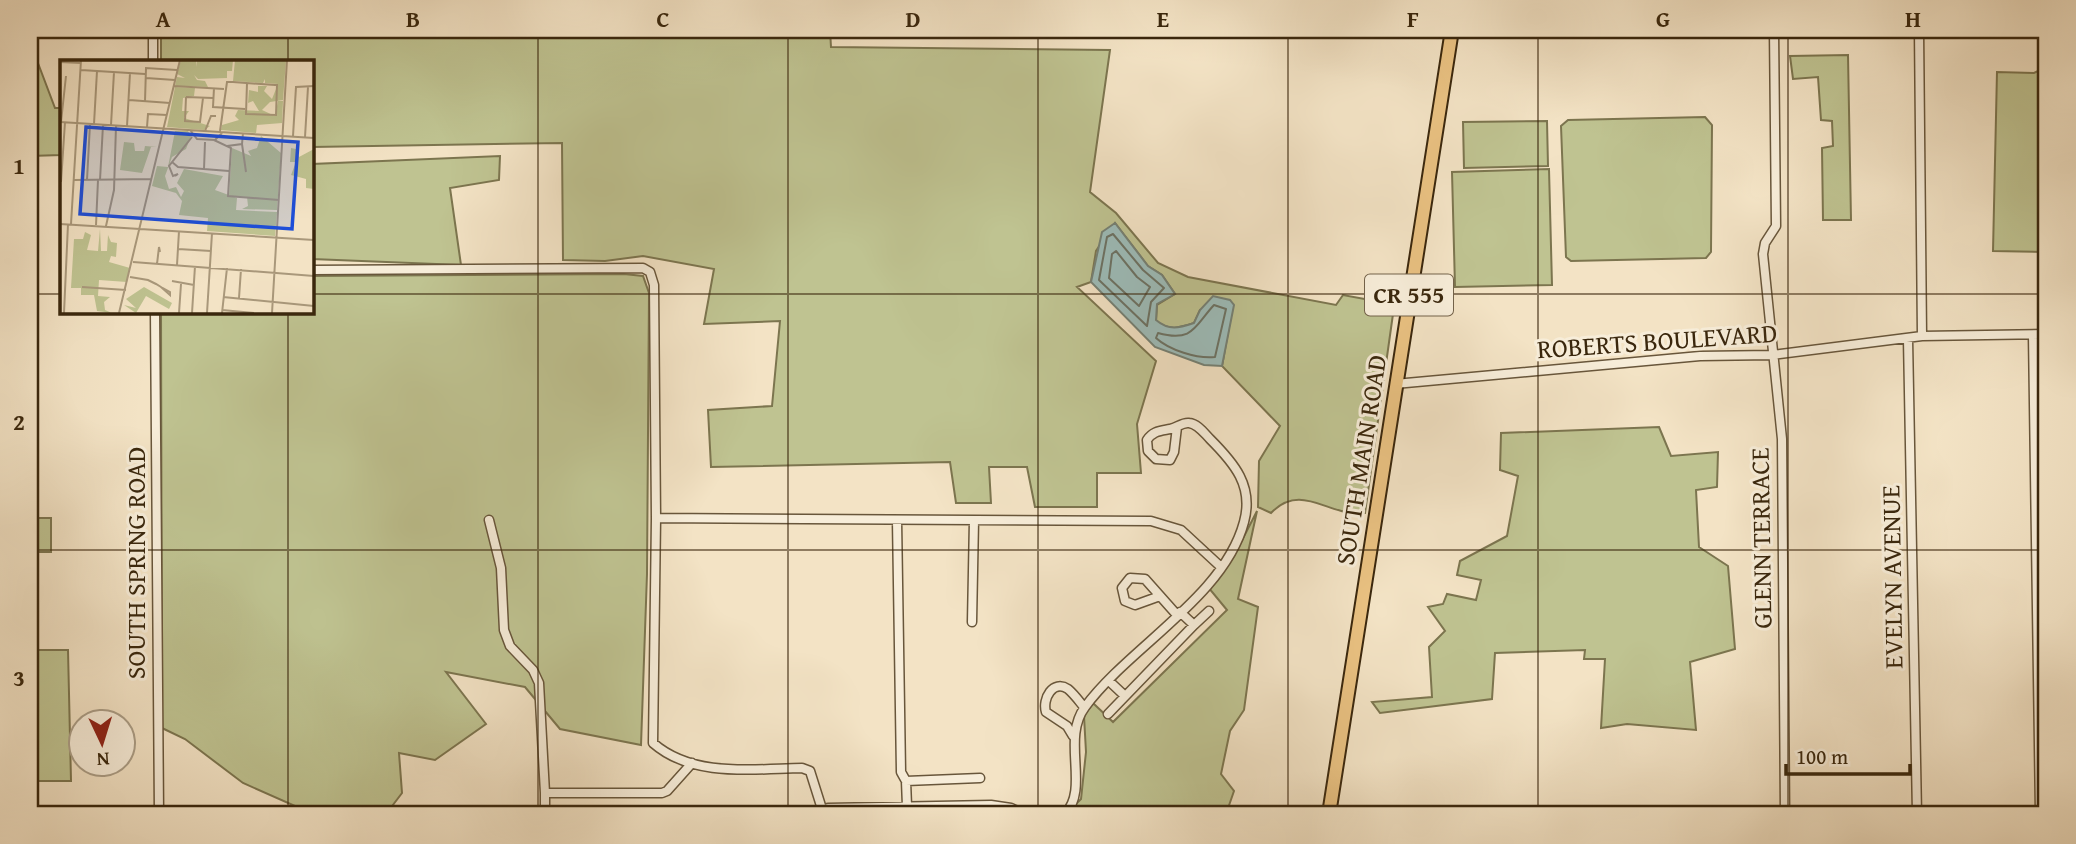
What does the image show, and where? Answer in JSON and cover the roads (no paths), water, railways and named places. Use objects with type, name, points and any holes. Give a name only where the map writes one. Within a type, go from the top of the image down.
[{"type":"main road","name":"SOUTH MAIN ROAD","points":[[1329,814],[1452,30]]},
{"type":"street","points":[[153,30],[153,60]]},
{"type":"street","name":"GLENN TERRACE","points":[[1774,30],[1777,216],[1775,231],[1764,248],[1764,262],[1782,439],[1785,814]]},
{"type":"street","points":[[1919,30],[1922,336]]},
{"type":"street","points":[[313,271],[643,268],[650,272],[654,285],[656,518],[651,735],[653,743],[661,750],[692,763],[726,770],[802,768],[810,771],[822,809]]},
{"type":"street","name":"SOUTH SPRING ROAD","points":[[155,313],[159,814]]},
{"type":"street","name":"ROBERTS BOULEVARD","points":[[1395,384],[1700,356],[1772,355],[1922,336],[2046,334]]},
{"type":"street","points":[[2033,335],[2040,814]]},
{"type":"street","name":"EVELYN AVENUE","points":[[1908,339],[1917,814]]},
{"type":"street","points":[[1065,814],[1075,790],[1073,739],[1084,707],[1220,567],[1243,526],[1246,513],[1244,486],[1235,464],[1196,425],[1185,422],[1177,427],[1156,432],[1147,440],[1148,451],[1156,459],[1166,461],[1172,457],[1177,427]]},
{"type":"street","points":[[656,518],[1162,523],[1181,530],[1220,567]]},
{"type":"street","points":[[489,520],[501,568],[503,629],[510,646],[533,670],[539,683],[545,814]]},
{"type":"street","points":[[897,520],[901,772],[906,780],[907,806]]},
{"type":"street","points":[[972,622],[974,520]]},
{"type":"street","points":[[1160,596],[1135,606],[1125,601],[1122,588],[1130,578],[1145,579],[1178,613],[1194,625]]},
{"type":"street","points":[[1108,714],[1209,611]]},
{"type":"street","points":[[1110,681],[1125,696]]},
{"type":"street","points":[[1073,739],[1067,726],[1046,712],[1044,701],[1050,691],[1060,686],[1066,687],[1084,707]]},
{"type":"street","points":[[545,793],[667,792],[692,763]]},
{"type":"street","points":[[906,780],[981,778]]},
{"type":"street","points":[[809,814],[822,809],[991,805],[1011,808],[1024,814]]},
{"type":"water","points":[[1115,223],[1148,266],[1162,275],[1175,294],[1157,304],[1156,320],[1174,328],[1194,323],[1200,310],[1213,296],[1230,300],[1234,305],[1222,366],[1204,365],[1155,347],[1091,282],[1102,232]]}]
